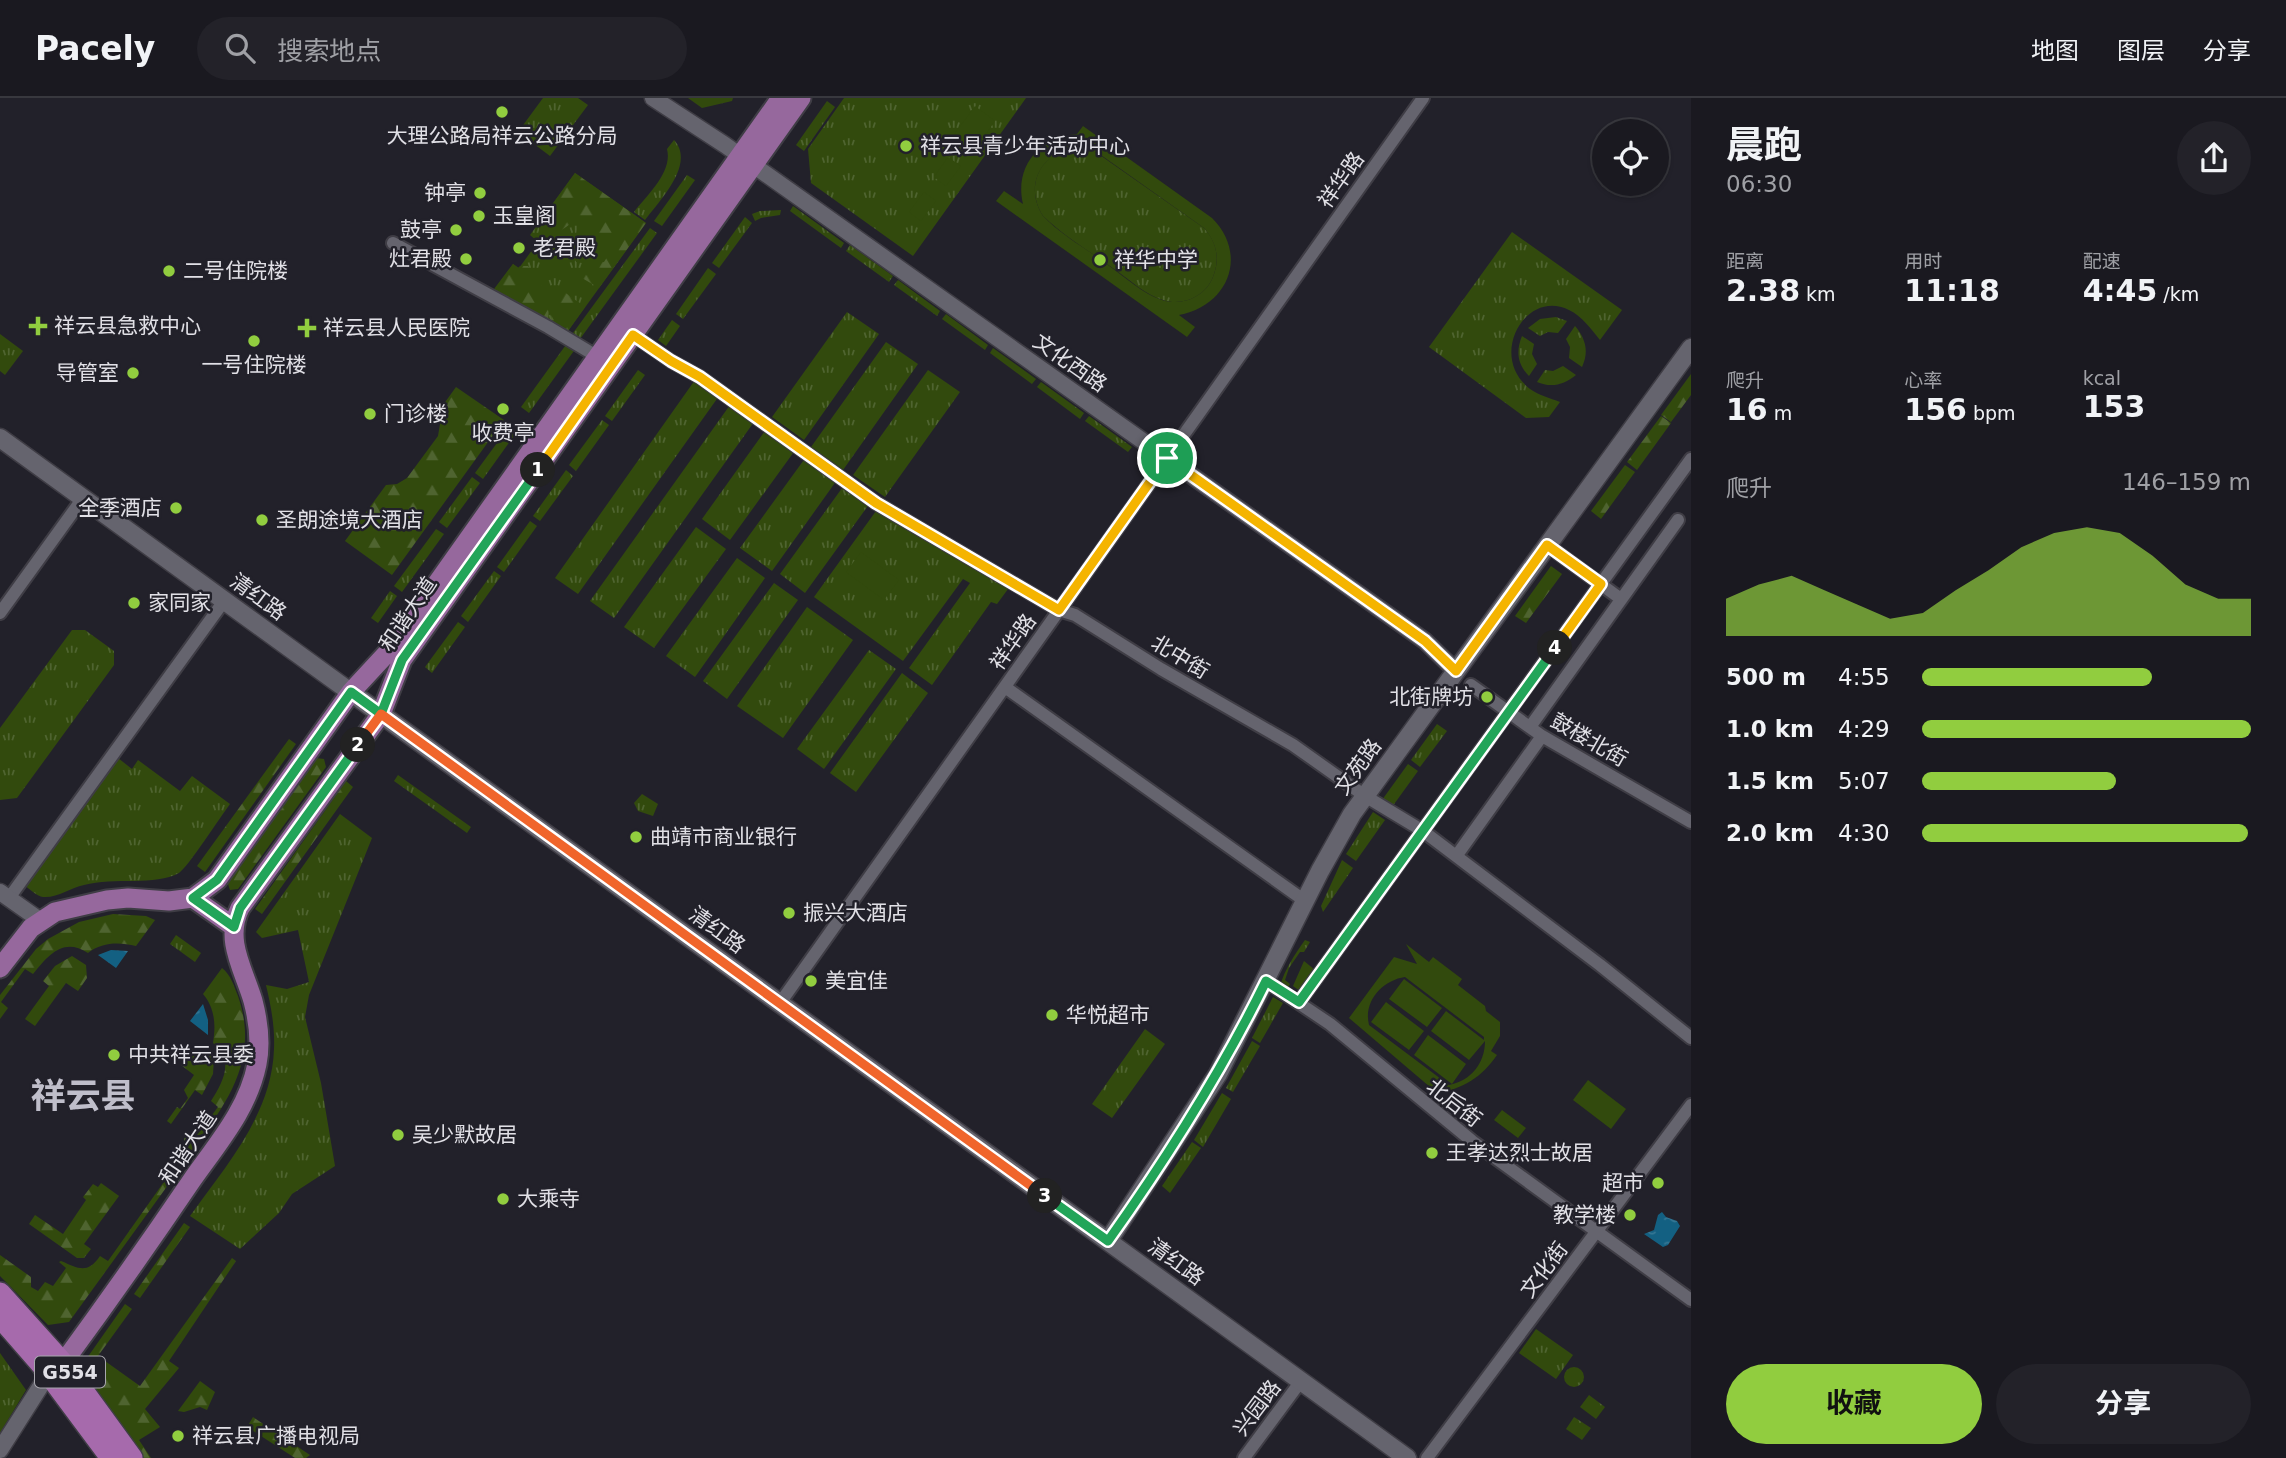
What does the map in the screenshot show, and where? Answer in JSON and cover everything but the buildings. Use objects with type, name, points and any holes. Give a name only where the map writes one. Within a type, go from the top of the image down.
[{"type":"highway","name":"G554","points":[[0,1293],[56,1368],[132,1458]]},
{"type":"highway","name":"G554","points":[[0,1317],[56,1368],[111,1458]]},
{"type":"main road","name":"和谐大道","points":[[56,1368],[177,1205],[239,1112],[248,1094],[257,1060],[257,1026],[252,998],[237,956],[234,927],[240,908],[381,714],[402,660],[633,335],[747,160],[781,98]]},
{"type":"main road","name":"和谐大道","points":[[193,898],[217,880],[351,692],[389,651],[598,356],[747,160],[801,98]]},
{"type":"main road","name":"文苑路","points":[[1108,1241],[1211,1086],[1342,831],[1691,348]]},
{"type":"main road","name":"清红路","points":[[0,438],[1407,1458]]},
{"type":"main road","points":[[0,968],[30,928],[55,912],[107,900],[128,898],[169,901],[193,898],[234,927]]},
{"type":"street","name":"文化西路","points":[[653,98],[747,160],[1425,641],[1456,671]]},
{"type":"street","name":"祥华路","points":[[780,1003],[1423,98]]},
{"type":"street","points":[[393,243],[598,356]]},
{"type":"street","name":"北中街","points":[[633,335],[700,377],[876,503],[1059,610],[1075,615],[1161,669],[1293,745],[1365,796],[1423,831],[1691,1038]]},
{"type":"street","points":[[1299,1002],[1691,459]]},
{"type":"street","points":[[0,614],[83,498]]},
{"type":"street","points":[[1530,727],[1678,520]]},
{"type":"street","points":[[1547,545],[1621,599]]},
{"type":"street","points":[[41,921],[4,895],[224,601]]},
{"type":"street","name":"鼓楼北街","points":[[1471,685],[1542,736],[1691,822]]},
{"type":"street","points":[[1005,687],[1305,901]]},
{"type":"street","points":[[1457,855],[1542,736]]},
{"type":"street","name":"北后街","points":[[1266,981],[1349,1039],[1444,1120],[1691,1300]]},
{"type":"street","name":"文化街","points":[[1427,1458],[1691,1105]]},
{"type":"street","points":[[0,1450],[56,1368]]},
{"type":"street","name":"兴园路","points":[[1244,1458],[1301,1381]]},
{"type":"green space","points":[[543,98],[578,98],[588,105],[550,156],[518,132]]},
{"type":"green space","points":[[688,98],[733,98],[732,101],[702,108]]},
{"type":"green space","points":[[844,98],[1026,98],[913,256],[811,183],[808,149]]},
{"type":"green space","points":[[827,101],[835,107],[804,151],[796,145]]},
{"type":"green space","points":[[975,106],[995,121],[971,155],[950,140]]},
{"type":"green space","points":[[1083,126],[1212,218],[1223,232],[1231,263],[1228,277],[1221,290],[1210,301],[1196,310],[1179,315],[1195,327],[1187,337],[996,201],[1004,191],[1023,204],[1022,177],[1033,156],[1041,147],[1052,141],[1077,134]],"holes":[[[1079,148],[1098,153],[1208,233],[1216,250],[1217,262],[1211,281],[1194,298],[1170,302],[1148,294],[1066,236],[1043,216],[1035,193],[1036,181],[1046,162],[1066,150]]]},
{"type":"green space","points":[[674,140],[680,150],[678,171],[666,193],[645,220],[634,212],[663,175],[668,158],[667,149]]},
{"type":"green space","points":[[1072,148],[1084,148],[1097,153],[1204,228],[1214,244],[1217,261],[1211,281],[1201,293],[1179,302],[1151,295],[1069,238],[1043,216],[1035,195],[1038,174],[1051,158]]},
{"type":"green space","points":[[948,157],[961,166],[946,186],[934,177]]},
{"type":"green space","points":[[575,173],[646,223],[568,331],[492,292],[513,264],[519,268],[538,242],[530,235]]},
{"type":"green space","points":[[575,173],[646,223],[599,288],[582,278],[581,274],[589,264],[604,262],[615,239],[610,240],[605,255],[599,259],[587,263],[576,262],[573,246],[578,243],[575,240],[577,230],[583,223],[573,222],[552,237],[556,253],[540,253],[538,224]]},
{"type":"green space","points":[[687,175],[695,180],[662,226],[654,221]]},
{"type":"green space","points":[[924,192],[936,201],[921,221],[909,212]]},
{"type":"green space","points":[[793,206],[844,243],[841,248],[790,211]]},
{"type":"green space","points":[[781,210],[780,215],[755,221],[752,214],[760,211]]},
{"type":"green space","points":[[745,217],[752,223],[719,268],[712,263]]},
{"type":"green space","points":[[650,228],[657,233],[580,339],[573,333]]},
{"type":"green space","points":[[1512,232],[1622,310],[1600,340],[1578,316],[1569,310],[1553,306],[1539,308],[1526,317],[1517,329],[1512,344],[1512,360],[1518,375],[1530,389],[1560,402],[1549,417],[1526,418],[1429,347]]},
{"type":"green space","points":[[850,245],[893,276],[889,282],[846,251]]},
{"type":"green space","points":[[513,264],[518,268],[528,266],[537,278],[546,298],[548,320],[492,292]]},
{"type":"green space","points":[[708,268],[716,274],[683,319],[676,314]]},
{"type":"green space","points":[[898,280],[940,311],[937,316],[894,285]]},
{"type":"green space","points":[[563,291],[585,307],[568,331],[551,322],[553,294]]},
{"type":"green space","points":[[847,312],[879,334],[804,440],[772,417]]},
{"type":"green space","points":[[946,314],[988,345],[985,350],[942,319]]},
{"type":"green space","points":[[1556,317],[1567,321],[1558,333],[1548,332],[1540,336],[1528,328],[1540,319]]},
{"type":"green space","points":[[672,320],[680,326],[666,346],[658,340]]},
{"type":"green space","points":[[1575,326],[1585,346],[1582,367],[1569,358],[1570,347],[1566,339]]},
{"type":"green space","points":[[0,334],[23,351],[5,375],[0,371]]},
{"type":"green space","points":[[1522,336],[1534,344],[1532,354],[1537,364],[1529,376],[1519,357]]},
{"type":"green space","points":[[568,342],[576,348],[529,413],[521,407]]},
{"type":"green space","points":[[886,342],[918,364],[843,470],[811,447]]},
{"type":"green space","points":[[993,348],[1036,379],[1032,384],[990,353]]},
{"type":"green space","points":[[1563,366],[1576,375],[1557,384],[1537,382],[1545,370],[1553,371]]},
{"type":"green space","points":[[638,370],[645,375],[612,421],[605,416]]},
{"type":"green space","points":[[928,370],[960,392],[885,497],[853,475]]},
{"type":"green space","points":[[1691,374],[1691,395],[1671,422],[1661,415]]},
{"type":"green space","points":[[695,380],[719,396],[578,594],[555,578]]},
{"type":"green space","points":[[1041,382],[1084,413],[1080,419],[1037,387]]},
{"type":"green space","points":[[456,387],[504,420],[392,575],[345,541],[386,485],[397,484],[407,478],[438,436],[438,412]]},
{"type":"green space","points":[[730,405],[754,422],[614,618],[590,601]]},
{"type":"green space","points":[[1089,416],[1132,447],[1128,452],[1085,421]]},
{"type":"green space","points":[[1661,416],[1671,423],[1637,470],[1627,462]]},
{"type":"green space","points":[[602,420],[609,425],[576,471],[569,465]]},
{"type":"green space","points":[[508,428],[516,433],[483,479],[475,473]]},
{"type":"green space","points":[[767,428],[796,449],[730,540],[702,519]]},
{"type":"green space","points":[[806,457],[837,480],[772,571],[740,548]]},
{"type":"green space","points":[[1625,465],[1635,472],[1601,519],[1591,511]]},
{"type":"green space","points":[[566,470],[573,476],[540,521],[533,516]]},
{"type":"green space","points":[[472,477],[480,483],[447,528],[439,522]]},
{"type":"green space","points":[[845,484],[870,503],[805,593],[780,574]]},
{"type":"green space","points":[[876,511],[1011,585],[997,604],[991,602],[932,685],[909,668],[970,583],[963,579],[903,661],[814,597]]},
{"type":"green space","points":[[530,521],[537,526],[504,572],[497,567]]},
{"type":"green space","points":[[696,527],[726,549],[654,648],[624,627]]},
{"type":"green space","points":[[436,529],[444,534],[402,592],[394,586]]},
{"type":"green space","points":[[861,552],[899,580],[884,600],[846,572]]},
{"type":"green space","points":[[737,558],[765,578],[695,677],[666,656]]},
{"type":"green space","points":[[1551,566],[1562,574],[1526,623],[1515,616]]},
{"type":"green space","points":[[494,571],[501,576],[468,622],[461,616]]},
{"type":"green space","points":[[774,583],[798,600],[727,699],[703,681]]},
{"type":"green space","points":[[390,591],[397,596],[378,623],[371,618]]},
{"type":"green space","points":[[807,607],[853,640],[783,738],[737,706]]},
{"type":"green space","points":[[458,622],[465,627],[432,673],[425,667]]},
{"type":"green space","points":[[72,630],[85,630],[114,651],[114,665],[17,798],[0,800],[0,728]]},
{"type":"green space","points":[[869,650],[896,669],[824,769],[797,749]]},
{"type":"green space","points":[[902,673],[928,693],[856,792],[830,773]]},
{"type":"green space","points":[[1437,724],[1447,731],[1420,767],[1411,760]]},
{"type":"green space","points":[[289,739],[296,744],[205,872],[197,866]]},
{"type":"green space","points":[[118,758],[132,769],[138,760],[180,791],[192,776],[230,804],[179,873],[158,879],[79,886],[48,897],[36,894],[25,886]]},
{"type":"green space","points":[[316,758],[324,759],[326,767],[238,889],[230,890],[227,881]]},
{"type":"green space","points":[[1408,764],[1418,771],[1392,807],[1382,800]]},
{"type":"green space","points":[[398,775],[471,827],[467,833],[394,781]]},
{"type":"green space","points":[[346,781],[353,787],[262,914],[255,909]]},
{"type":"green space","points":[[642,794],[658,804],[653,816],[638,811],[634,803]]},
{"type":"green space","points":[[1373,812],[1385,820],[1356,861],[1346,854]]},
{"type":"green space","points":[[340,814],[372,838],[309,995],[305,1017],[321,1083],[335,1166],[292,1194],[279,1213],[240,1249],[190,1216],[245,1138],[265,1095],[274,1049],[266,985],[287,989],[309,982],[298,930],[262,938],[256,932]]},
{"type":"green space","points":[[1342,860],[1353,868],[1323,912],[1321,906]]},
{"type":"green space","points":[[113,914],[146,916],[155,920],[136,946],[111,944],[88,953],[79,948],[64,947],[51,954],[33,974],[25,969],[1,1002],[8,1008],[0,1019],[0,995],[36,949],[79,922]]},
{"type":"green space","points":[[176,935],[201,953],[195,962],[170,944]]},
{"type":"green space","points":[[1305,940],[1310,942],[1289,968],[1285,980],[1290,984],[1286,991],[1280,986],[1282,980]]},
{"type":"green space","points":[[1406,944],[1429,962],[1433,957],[1462,979],[1458,985],[1500,1022],[1500,1036],[1491,1051],[1497,1055],[1491,1063],[1471,1081],[1437,1093],[1349,1018],[1394,957],[1417,964]],"holes":[[[1405,977],[1484,1037],[1484,1040],[1446,1011],[1431,1031],[1469,1060],[1485,1041],[1482,1057],[1475,1070],[1464,1080],[1449,1085],[1369,1025],[1369,1008],[1382,987]]]},
{"type":"green space","points":[[72,956],[86,965],[87,978],[78,991],[66,983],[35,1026],[25,1019],[49,986],[43,981],[55,966]]},
{"type":"green space","points":[[1304,961],[1315,970],[1300,991],[1293,986]]},
{"type":"green space","points":[[222,968],[234,985],[244,1019],[242,1060],[228,1097],[192,1151],[185,1145],[184,1139],[187,1134],[194,1139],[218,1107],[211,1101],[225,1071],[224,1057],[213,1043],[212,1011],[203,994]]},
{"type":"green space","points":[[1404,979],[1442,1008],[1427,1027],[1389,999]]},
{"type":"green space","points":[[1273,997],[1283,1003],[1260,1043],[1252,1038]]},
{"type":"green space","points":[[1386,1002],[1424,1031],[1409,1050],[1371,1022]]},
{"type":"green space","points":[[1145,1029],[1165,1044],[1112,1118],[1092,1104]]},
{"type":"green space","points":[[1428,1035],[1466,1064],[1452,1084],[1414,1055]]},
{"type":"green space","points":[[1252,1041],[1260,1046],[1233,1092],[1226,1088]]},
{"type":"green space","points":[[197,1048],[214,1058],[213,1074],[202,1095],[195,1090],[171,1124],[167,1121],[188,1098],[184,1090],[194,1075],[181,1065],[192,1049]]},
{"type":"green space","points":[[1588,1080],[1626,1109],[1611,1129],[1573,1100]]},
{"type":"green space","points":[[1222,1093],[1231,1099],[1203,1147],[1194,1140]]},
{"type":"green space","points":[[1502,1110],[1526,1128],[1518,1138],[1494,1120]]},
{"type":"green space","points":[[1192,1142],[1201,1148],[1170,1193],[1162,1186]]},
{"type":"green space","points":[[167,1168],[176,1174],[69,1322],[48,1325],[0,1276],[0,1255],[31,1277],[31,1287],[38,1291],[45,1282],[53,1286],[66,1268],[59,1262],[61,1261],[86,1268],[100,1256],[108,1261],[166,1179],[159,1173]]},
{"type":"green space","points":[[101,1183],[119,1196],[84,1244],[91,1249],[84,1258],[77,1258],[29,1224],[35,1215],[63,1234],[86,1200],[83,1197],[93,1184],[98,1187]]},
{"type":"green space","points":[[184,1223],[190,1227],[140,1298],[134,1294]]},
{"type":"green space","points":[[232,1258],[236,1261],[169,1361],[179,1368],[145,1409],[160,1427],[139,1440],[151,1458],[133,1458],[91,1391],[87,1358],[125,1304],[132,1309],[98,1356],[140,1386]]},
{"type":"green space","points":[[1536,1329],[1573,1355],[1556,1379],[1519,1353]]},
{"type":"green space","points":[[0,1353],[26,1390],[0,1433]]},
{"type":"green space","points":[[1570,1367],[1578,1367],[1584,1377],[1578,1387],[1570,1387],[1564,1381],[1564,1373]]},
{"type":"green space","points":[[200,1381],[215,1392],[207,1410],[200,1407],[178,1411]]},
{"type":"green space","points":[[1589,1395],[1605,1407],[1596,1419],[1580,1407]]},
{"type":"green space","points":[[253,1417],[310,1455],[306,1458],[295,1458],[247,1427]]},
{"type":"green space","points":[[1574,1417],[1591,1428],[1582,1440],[1566,1429]]},
{"type":"water","points":[[111,950],[128,951],[116,968],[98,955]]},
{"type":"water","points":[[203,1004],[208,1020],[208,1035],[190,1021]]},
{"type":"water","points":[[1662,1212],[1666,1217],[1677,1221],[1680,1226],[1668,1245],[1663,1247],[1644,1234],[1654,1230],[1658,1215]]},
{"type":"place","name":"大理公路局祥云公路分局","points":[[502,112]]},
{"type":"place","name":"祥云县青少年活动中心","points":[[906,146]]},
{"type":"place","name":"钟亭","points":[[480,193]]},
{"type":"place","name":"玉皇阁","points":[[479,216]]},
{"type":"place","name":"鼓亭","points":[[456,230]]},
{"type":"place","name":"老君殿","points":[[519,248]]},
{"type":"place","name":"灶君殿","points":[[466,259]]},
{"type":"place","name":"祥华中学","points":[[1100,260]]},
{"type":"place","name":"二号住院楼","points":[[169,271]]},
{"type":"place","name":"祥云县急救中心","points":[[38,326]]},
{"type":"place","name":"祥云县人民医院","points":[[307,328]]},
{"type":"place","name":"一号住院楼","points":[[254,341]]},
{"type":"place","name":"导管室","points":[[133,373]]},
{"type":"place","name":"收费亭","points":[[503,409]]},
{"type":"place","name":"门诊楼","points":[[370,414]]},
{"type":"place","name":"全季酒店","points":[[176,508]]},
{"type":"place","name":"圣朗途境大酒店","points":[[262,520]]},
{"type":"place","name":"家同家","points":[[134,603]]},
{"type":"place","name":"北街牌坊","points":[[1487,697]]},
{"type":"place","name":"曲靖市商业银行","points":[[636,837]]},
{"type":"place","name":"振兴大酒店","points":[[789,913]]},
{"type":"place","name":"美宜佳","points":[[811,981]]},
{"type":"place","name":"华悦超市","points":[[1052,1015]]},
{"type":"place","name":"中共祥云县委","points":[[114,1055]]},
{"type":"place","name":"吴少默故居","points":[[398,1135]]},
{"type":"place","name":"王孝达烈士故居","points":[[1432,1153]]},
{"type":"place","name":"超市","points":[[1658,1183]]},
{"type":"place","name":"大乘寺","points":[[503,1199]]},
{"type":"place","name":"教学楼","points":[[1630,1215]]},
{"type":"place","name":"祥云县广播电视局","points":[[178,1436]]},
{"type":"district","name":"祥云县","points":[[83,1096]]},
{"type":"route","points":[[1167,458],[1059,610],[876,503],[700,377],[633,335],[402,660],[381,714],[351,692],[217,880],[193,898],[234,927],[240,908],[381,714],[1108,1241],[1211,1086],[1266,981],[1299,1002],[1601,584],[1547,545],[1456,671],[1425,641],[1167,458]]}]
